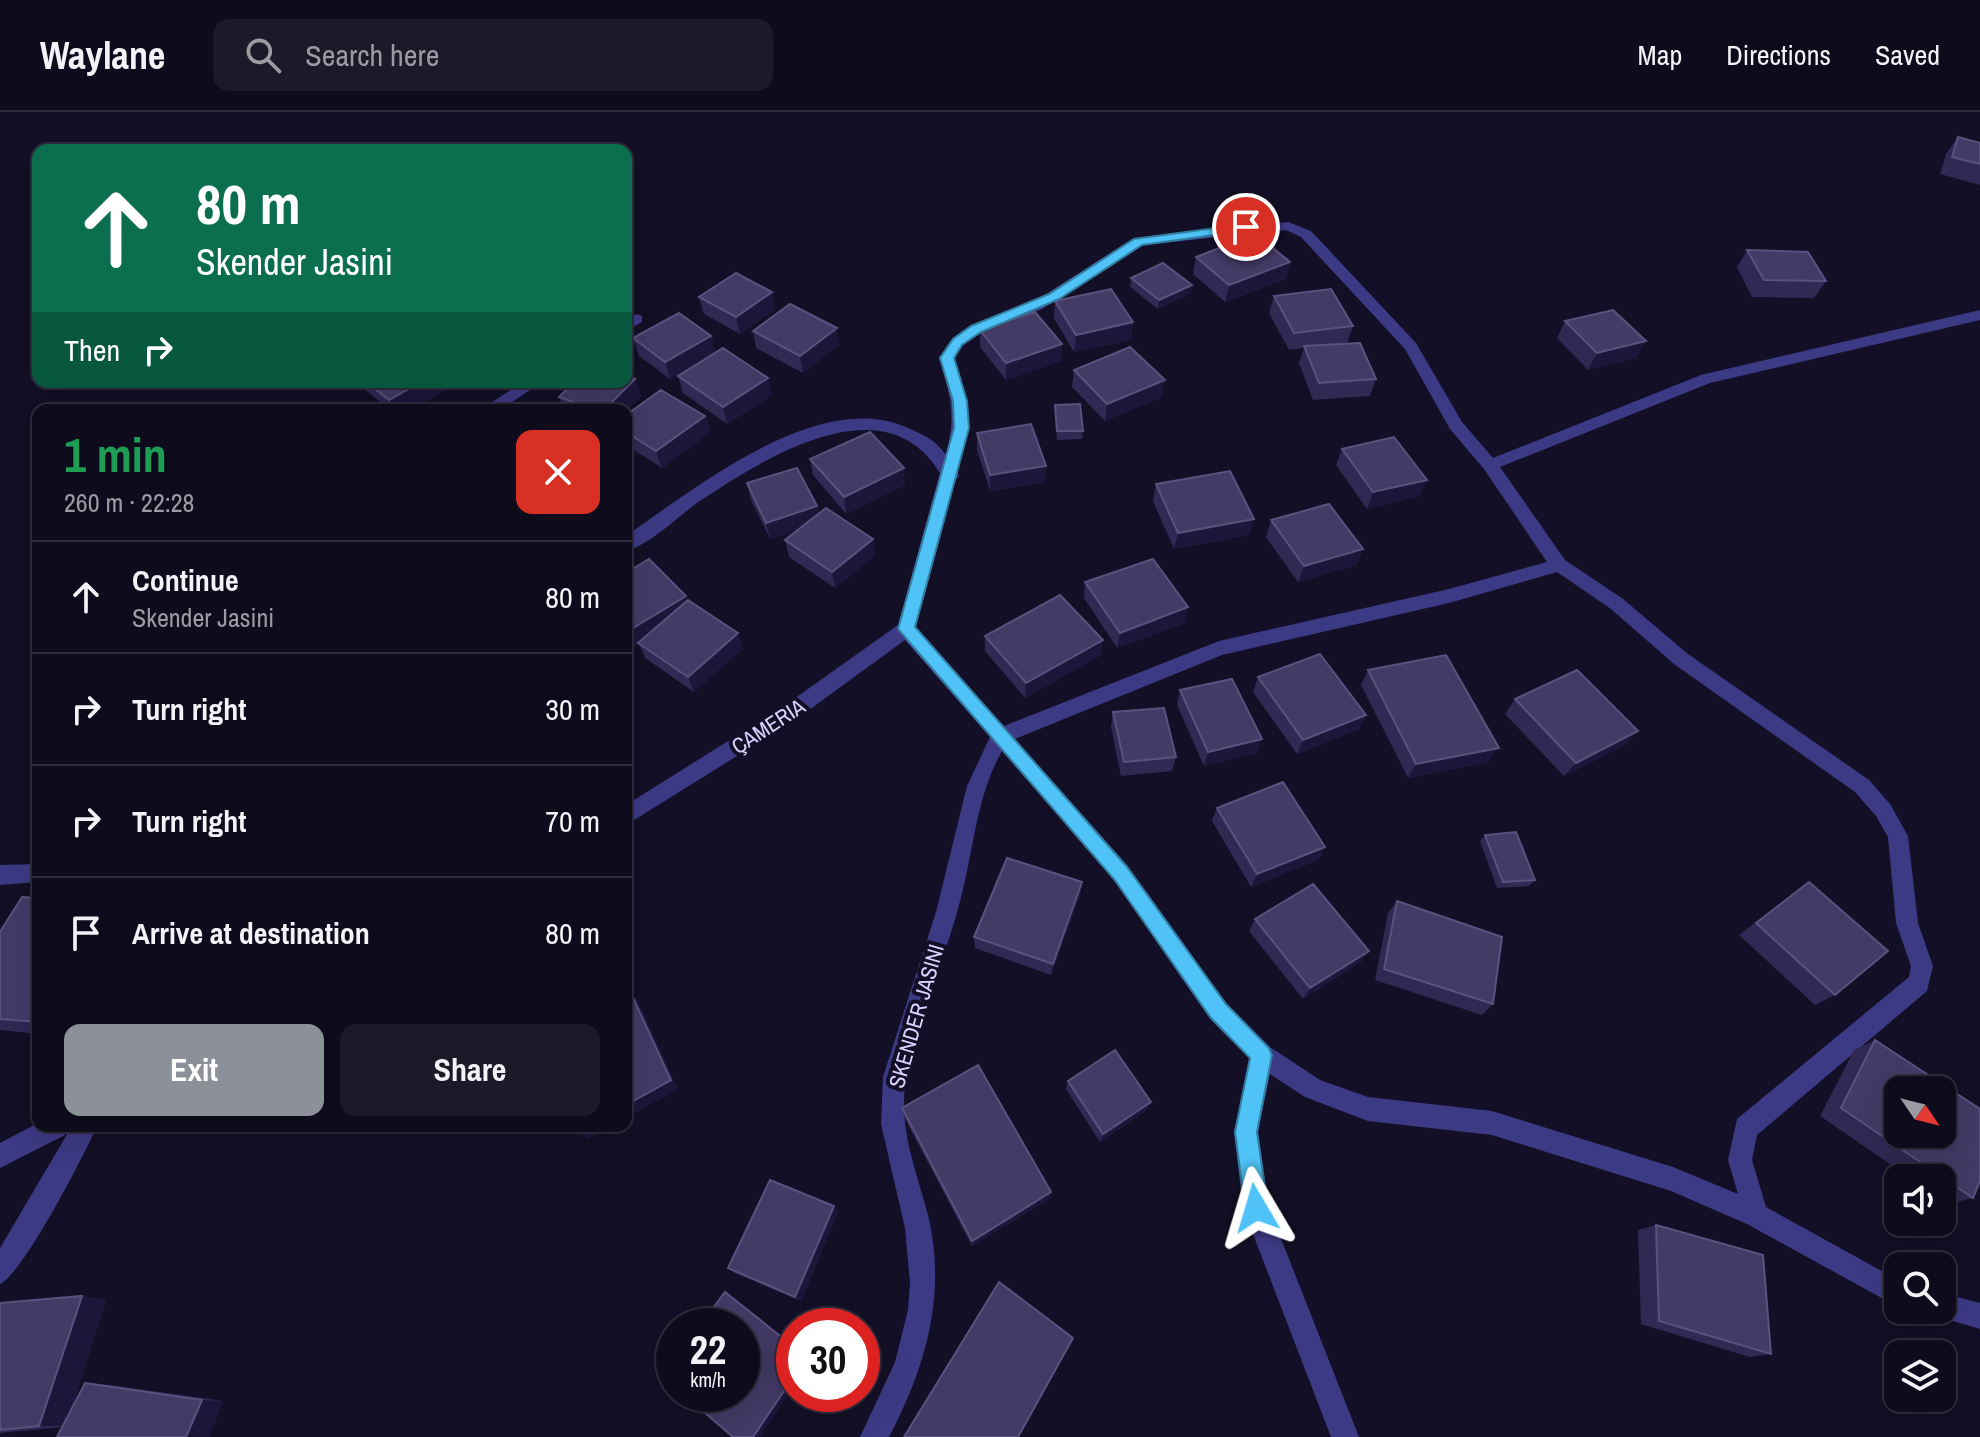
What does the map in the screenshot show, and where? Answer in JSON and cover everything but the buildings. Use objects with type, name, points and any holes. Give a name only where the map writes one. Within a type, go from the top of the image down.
[{"type":"street","points":[[1756,1215],[1740,1160],[1746,1128],[1919,983],[1922,966],[1907,923],[1898,836],[1883,810],[1862,786],[1681,659],[1617,604],[1559,565],[1490,465],[1456,425],[1411,346],[1306,234],[1276,224],[1139,241],[1054,296],[976,329],[957,342],[947,358],[960,401],[961,428],[951,476],[906,629],[1121,873],[1218,1011],[1262,1055],[1313,1089],[1368,1109],[1492,1123],[1673,1179],[1756,1215],[1884,1286]]},
{"type":"street","points":[[1490,465],[1706,379],[1980,315]]},
{"type":"street","points":[[498,404],[524,388]]},
{"type":"street","points":[[632,541],[781,446],[824,428],[862,425],[902,428],[928,444],[951,476]]},
{"type":"street","points":[[1001,736],[1219,648],[1449,596],[1559,565]]},
{"type":"street","name":"ÇAMERIA","points":[[632,812],[791,712],[906,629]]},
{"type":"street","name":"SKENDER JASINI","points":[[874,1437],[902,1389],[924,1302],[918,1230],[897,1151],[892,1107],[899,1061],[957,875],[972,797],[983,763],[1001,736]]},
{"type":"street","points":[[0,875],[32,873]]},
{"type":"street","points":[[1262,1055],[1246,1132],[1256,1208],[1345,1437]]},
{"type":"street","points":[[0,1156],[45,1132]]},
{"type":"street","points":[[0,1271],[81,1132]]},
{"type":"street","points":[[1956,1310],[1980,1316]]},
{"type":"route","points":[[1246,227],[1139,241],[1037,306],[976,329],[957,342],[947,358],[960,401],[961,428],[951,476],[906,629],[1121,873],[1218,1011],[1262,1055],[1246,1132],[1256,1208]]}]
